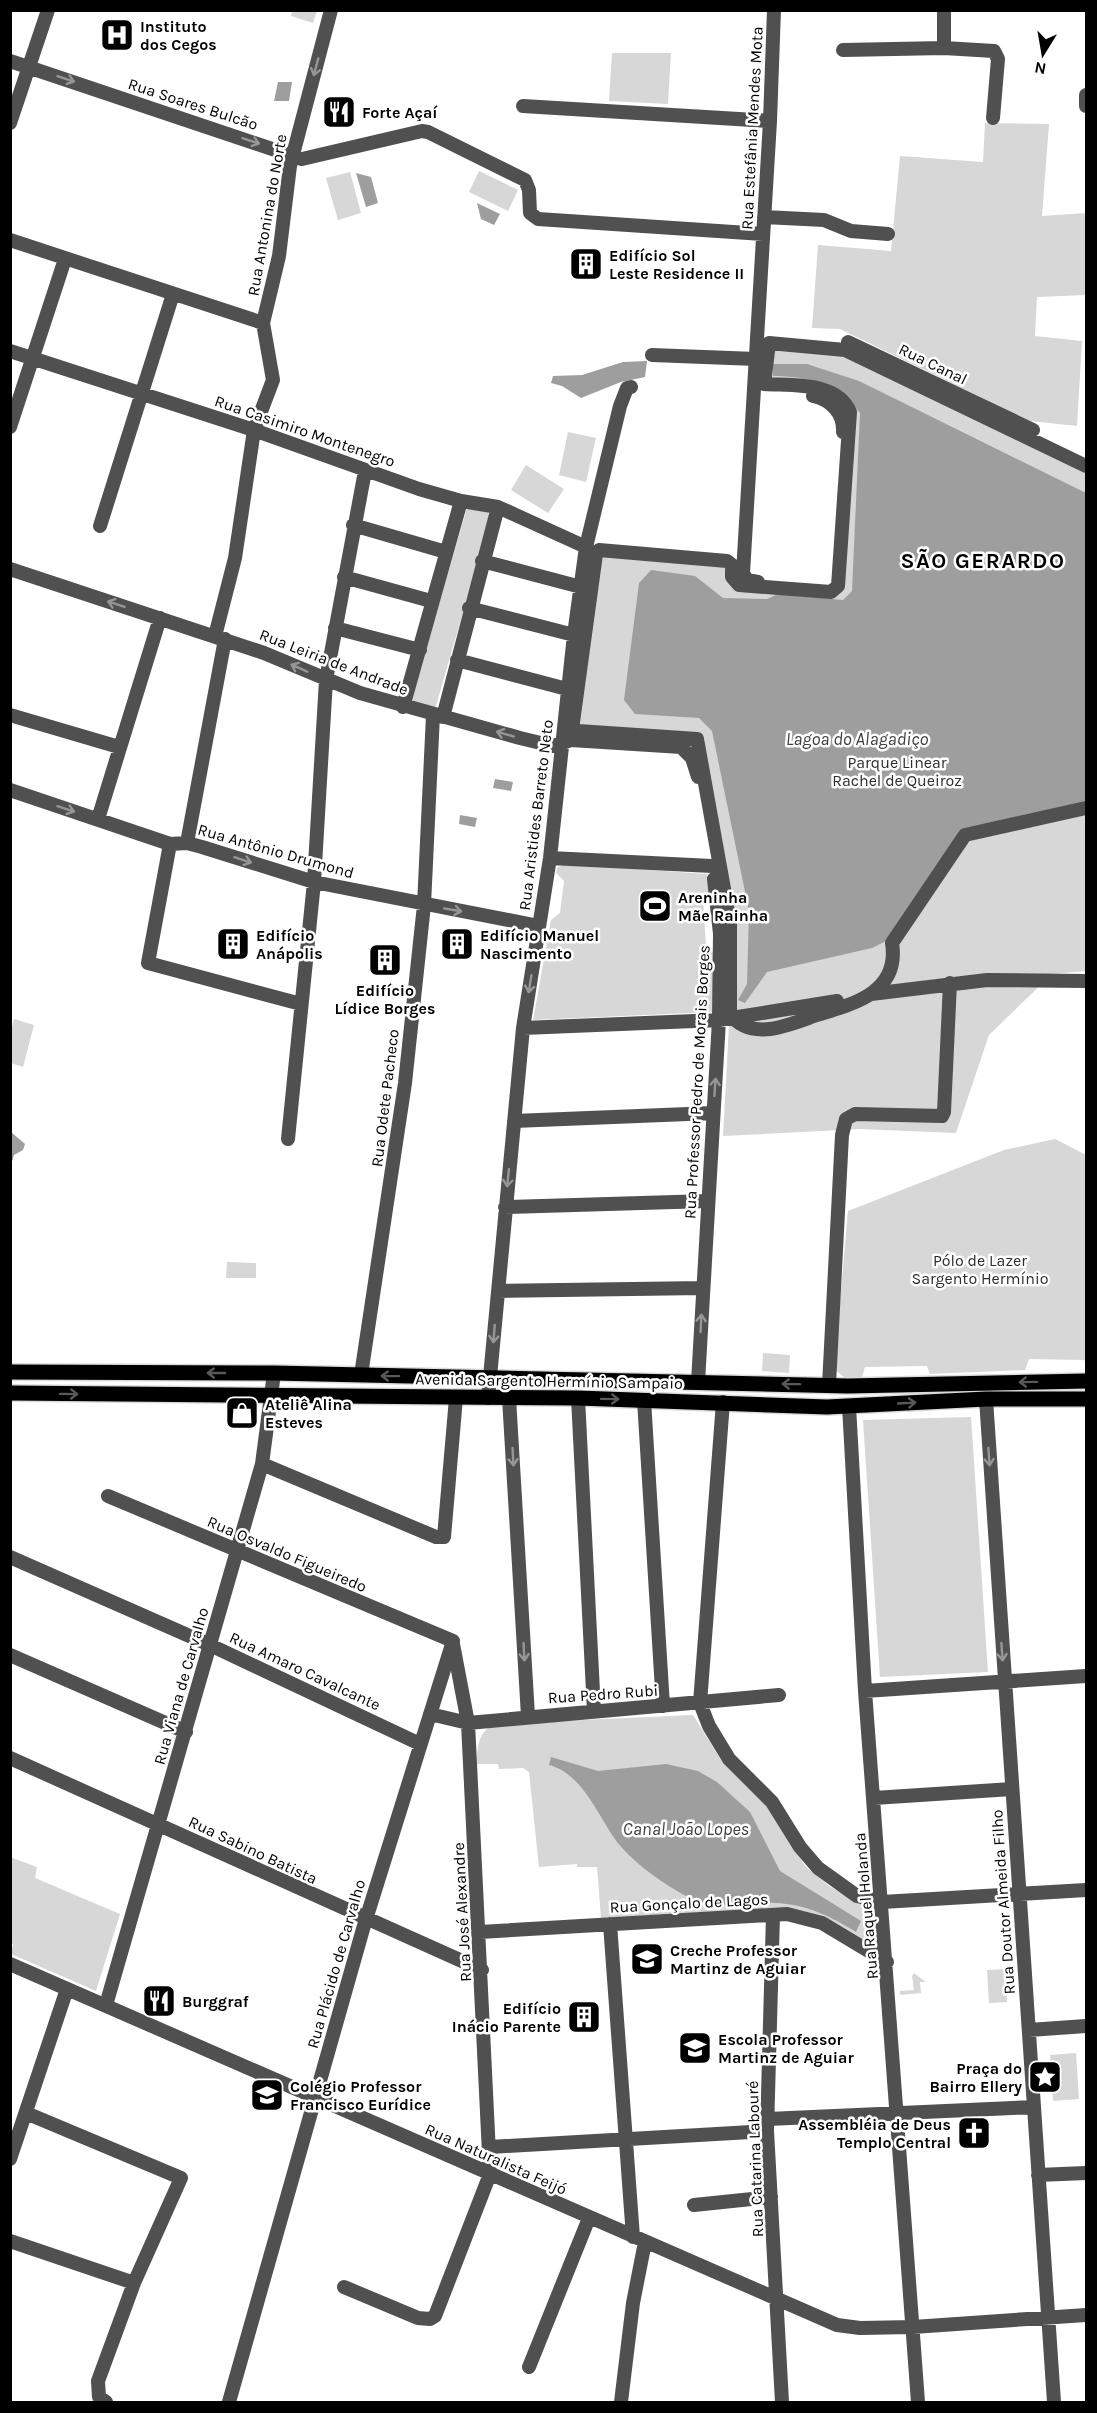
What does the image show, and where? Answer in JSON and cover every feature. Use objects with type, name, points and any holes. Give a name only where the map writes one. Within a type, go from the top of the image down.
[{"type":"main road","name":"Avenida Sargento Hermínio Sampaio","points":[[10,1372],[274,1373],[828,1385],[1086,1381]]},
{"type":"main road","name":"Avenida Sargento Hermínio Sampaio","points":[[10,1393],[578,1398],[849,1406],[986,1399],[1086,1399]]},
{"type":"street","points":[[10,123],[48,10]]},
{"type":"street","name":"Rua Antonina do Norte","points":[[187,843],[254,430],[273,380],[263,322],[279,256],[292,155],[331,10]]},
{"type":"street","name":"Rua Estefânia Mendes Mota","points":[[754,391],[801,393],[824,398],[841,416],[843,424],[832,581],[823,587],[747,580],[743,573],[770,121],[774,10]]},
{"type":"street","points":[[944,10],[944,48]]},
{"type":"street","points":[[843,50],[944,48],[990,50],[997,54],[993,118]]},
{"type":"street","name":"Rua Soares Bulcão","points":[[10,61],[302,159],[422,131],[428,132],[525,180],[529,190],[530,213],[538,219],[763,234]]},
{"type":"street","points":[[1086,95],[1086,106]]},
{"type":"street","points":[[523,106],[770,121]]},
{"type":"street","points":[[764,217],[824,220],[851,231],[888,234]]},
{"type":"street","points":[[10,240],[263,322]]},
{"type":"street","points":[[10,427],[66,259]]},
{"type":"street","points":[[100,526],[173,294]]},
{"type":"street","name":"Rua Canal","points":[[757,336],[843,340],[1086,456]]},
{"type":"street","points":[[726,1019],[730,1006],[730,922],[697,739],[578,731],[573,728],[597,552],[602,549],[727,561],[732,565],[732,577],[739,585],[834,591],[838,586],[850,412],[845,402],[829,392],[811,387],[764,384],[769,343],[845,350],[1086,466]]},
{"type":"street","name":"Rua Casimiro Montenegro","points":[[10,351],[254,430],[365,471],[461,501],[498,507],[587,544],[744,555]]},
{"type":"street","points":[[652,355],[756,360]]},
{"type":"street","name":"Rua Aristides Barreto Neto","points":[[488,1398],[523,1028],[550,858],[574,635],[587,544],[620,406],[627,388],[631,387]]},
{"type":"street","points":[[288,1139],[314,882],[326,680],[353,525],[365,471]]},
{"type":"street","points":[[404,707],[431,601],[461,501]]},
{"type":"street","name":"Rua Odete Pacheco","points":[[361,1375],[402,1101],[424,905],[438,716],[457,660],[469,608],[498,507]]},
{"type":"street","points":[[353,525],[446,552]]},
{"type":"street","points":[[482,561],[581,587]]},
{"type":"street","name":"Rua Leiria de Andrade","points":[[10,569],[264,652],[326,680],[404,707],[553,746],[571,740],[681,747],[686,752]]},
{"type":"street","points":[[344,577],[431,601]]},
{"type":"street","points":[[469,608],[574,635]]},
{"type":"street","points":[[98,819],[160,618]]},
{"type":"street","points":[[335,628],[420,650]]},
{"type":"street","points":[[457,660],[567,689]]},
{"type":"street","points":[[10,715],[119,747]]},
{"type":"street","name":"Rua Professor Pedro de Morais Borges","points":[[686,752],[697,773],[712,866],[726,1019],[713,1113],[698,1382]]},
{"type":"street","name":"Rua Antônio Drumond","points":[[10,790],[170,844],[187,843],[314,882],[539,926]]},
{"type":"street","points":[[869,994],[875,990],[892,968],[894,958],[892,943],[965,836],[1086,808]]},
{"type":"street","points":[[170,844],[148,963],[301,1004]]},
{"type":"street","points":[[550,858],[712,866]]},
{"type":"street","points":[[523,1028],[726,1019],[869,994],[950,983],[1086,981]]},
{"type":"street","points":[[828,1385],[842,1135],[846,1119],[855,1114],[942,1116],[950,983]]},
{"type":"street","points":[[514,1121],[713,1113]]},
{"type":"street","points":[[505,1207],[708,1202]]},
{"type":"street","points":[[498,1291],[703,1288]]},
{"type":"street","name":"Rua Viana de Carvalho","points":[[106,2006],[262,1464],[274,1373]]},
{"type":"street","points":[[262,1464],[436,1537],[446,1536],[456,1398]]},
{"type":"street","points":[[509,1398],[528,1716]]},
{"type":"street","points":[[578,1398],[594,1711]]},
{"type":"street","name":"Rua Doutor Almeida Filho","points":[[986,1399],[1054,2403]]},
{"type":"street","points":[[644,1400],[663,1706]]},
{"type":"street","points":[[723,1402],[700,1703],[709,1726],[729,1759],[772,1802],[800,1847],[818,1868],[857,1896],[882,1902],[1086,1890]]},
{"type":"street","name":"Rua Raquel Holanda","points":[[849,1406],[865,1691],[887,1962],[918,2403]]},
{"type":"street","name":"Rua Osvaldo Figueiredo","points":[[108,1496],[453,1641]]},
{"type":"street","name":"Rua Amaro Cavalcante","points":[[10,1557],[210,1645],[420,1744]]},
{"type":"street","name":"Rua Plácido de Carvalho","points":[[229,2403],[366,1920],[453,1641]]},
{"type":"street","name":"Rua José Alexandre","points":[[344,2287],[418,2318],[430,2319],[435,2316],[490,2174],[482,1970],[468,1723],[453,1641]]},
{"type":"street","points":[[10,1655],[186,1732]]},
{"type":"street","points":[[865,1691],[1086,1676]]},
{"type":"street","name":"Rua Pedro Rubi","points":[[430,1714],[468,1723],[779,1695]]},
{"type":"street","name":"Rua Sabino Batista","points":[[10,1758],[366,1920],[482,1970]]},
{"type":"street","points":[[874,1798],[1012,1789]]},
{"type":"street","name":"Rua Catarina Labouré","points":[[773,1915],[767,2125],[782,2403]]},
{"type":"street","name":"Rua Gonçalo de Lagos","points":[[480,1932],[796,1915],[822,1923],[887,1962]]},
{"type":"street","points":[[610,1924],[627,2140],[639,2240],[621,2403]]},
{"type":"street","name":"Rua Naturalista Feijó","points":[[10,1964],[837,2325],[860,2328],[913,2327],[1086,2315]]},
{"type":"street","points":[[10,2159],[67,1989]]},
{"type":"street","points":[[1029,2030],[1086,2026]]},
{"type":"street","points":[[490,2147],[627,2140],[767,2125],[1033,2107]]},
{"type":"street","points":[[26,2113],[181,2178],[134,2283],[98,2382],[102,2400]]},
{"type":"street","points":[[1038,2175],[1086,2173]]},
{"type":"street","points":[[694,2205],[771,2198]]},
{"type":"street","points":[[529,2367],[589,2218]]},
{"type":"street","points":[[10,2241],[134,2283]]},
{"type":"green space","points":[[292,11],[317,11],[313,23],[291,16]]},
{"type":"green space","points":[[612,53],[671,53],[668,104],[609,101]]},
{"type":"green space","points":[[985,123],[1049,124],[1042,216],[1086,213],[1086,295],[1037,297],[1035,336],[1082,341],[1077,426],[1030,421],[840,329],[812,328],[818,245],[891,251],[900,156],[983,162]]},
{"type":"green space","points":[[479,171],[518,190],[508,211],[469,192]]},
{"type":"green space","points":[[350,172],[361,213],[338,220],[326,178]]},
{"type":"green space","name":"Lagoa do Alagadiço","points":[[825,346],[1086,466],[1086,971],[1052,974],[989,1035],[956,1133],[860,1129],[723,1136],[730,1006],[699,743],[578,731],[596,554],[727,561],[732,577],[831,592],[850,419],[829,392],[764,384],[767,347]]},
{"type":"green space","points":[[568,432],[596,438],[586,482],[559,475]]},
{"type":"green space","points":[[526,465],[564,489],[548,513],[511,490]]},
{"type":"green space","points":[[467,508],[488,511],[490,519],[435,709],[412,701],[412,698]]},
{"type":"green space","points":[[564,864],[707,874],[710,895],[703,899],[706,946],[715,954],[713,1012],[533,1020],[551,920],[560,913],[564,881],[556,873],[557,868]]},
{"type":"green space","points":[[14,1019],[34,1025],[23,1067],[11,1063],[11,1031]]},
{"type":"green space","name":"Pólo de Lazer Sargento Hermínio","points":[[1055,1139],[1086,1155],[1086,1363],[1084,1360],[1029,1359],[1025,1370],[930,1374],[927,1366],[865,1367],[862,1377],[844,1377],[834,1369],[848,1211],[1004,1150]]},
{"type":"green space","points":[[227,1262],[256,1263],[256,1278],[226,1278]]},
{"type":"green space","points":[[763,1353],[790,1355],[789,1373],[762,1371]]},
{"type":"green space","points":[[971,1417],[988,1672],[880,1677],[863,1420]]},
{"type":"green space","points":[[693,1715],[721,1760],[766,1803],[805,1866],[829,1886],[860,1904],[874,1907],[878,1946],[874,1949],[796,1910],[778,1908],[601,1918],[597,1867],[577,1867],[577,1864],[539,1867],[529,1772],[523,1768],[499,1769],[498,1764],[477,1764],[478,1746],[482,1736],[494,1724]]},
{"type":"green space","points":[[10,1857],[37,1867],[35,1878],[120,1914],[96,1991],[11,1954],[13,1944],[10,1942]]},
{"type":"green space","points":[[1006,1969],[1007,2002],[989,2003],[987,1970]]},
{"type":"green space","points":[[914,1973],[926,1982],[920,1982],[921,1993],[900,1995],[900,1991],[914,1990],[912,1976]]},
{"type":"green space","points":[[1076,2053],[1079,2099],[1053,2101],[1050,2055]]},
{"type":"water","points":[[278,82],[292,82],[289,101],[274,101]]},
{"type":"water","points":[[356,173],[371,177],[378,203],[366,207]]},
{"type":"water","points":[[477,203],[500,214],[494,225],[481,219]]},
{"type":"water","points":[[647,361],[645,377],[621,382],[581,398],[562,386],[551,383],[553,376],[582,375],[623,362]]},
{"type":"water","name":"Lagoa do Alagadiço","points":[[773,364],[807,364],[859,381],[1086,493],[1086,803],[964,829],[886,941],[872,948],[767,972],[745,1003],[738,1000],[747,984],[749,911],[712,731],[699,718],[635,714],[624,700],[639,583],[651,570],[695,576],[723,598],[767,599],[778,594],[843,600],[852,591],[860,413],[842,395],[822,384],[786,376],[773,376]]},
{"type":"water","points":[[495,779],[513,782],[511,791],[493,788]]},
{"type":"water","points":[[460,815],[477,818],[475,827],[459,824]]},
{"type":"water","points":[[11,1132],[25,1144],[23,1150],[14,1155],[11,1165]]},
{"type":"water","name":"Canal João Lopes","points":[[551,1757],[598,1771],[666,1764],[698,1771],[717,1782],[750,1812],[780,1871],[861,1921],[856,1932],[807,1908],[775,1903],[714,1904],[690,1898],[677,1891],[645,1869],[623,1849],[580,1786],[561,1770],[549,1765]]},
{"type":"place","name":"Instituto dos Cegos","points":[[117,35]]},
{"type":"place","name":"Forte Açaí","points":[[339,112]]},
{"type":"place","name":"Edifício Sol Leste Residence II","points":[[586,264]]},
{"type":"place","name":"Areninha Mãe Rainha","points":[[655,906]]},
{"type":"place","name":"Edifício Anápolis","points":[[233,944]]},
{"type":"place","name":"Edifício Manuel Nascimento","points":[[457,944]]},
{"type":"place","name":"Edifício Lídice Borges","points":[[385,960]]},
{"type":"place","name":"Ateliê Alina Esteves","points":[[242,1413]]},
{"type":"place","name":"Creche Professor Martinz de Aguiar","points":[[647,1959]]},
{"type":"place","name":"Burggraf","points":[[159,2001]]},
{"type":"place","name":"Edifício Inácio Parente","points":[[584,2017]]},
{"type":"place","name":"Escola Professor Martinz de Aguiar","points":[[695,2048]]},
{"type":"place","name":"Praça do Bairro Ellery","points":[[1045,2077]]},
{"type":"place","name":"Colégio Professor Francisco Eurídice","points":[[267,2095]]},
{"type":"place","name":"Assembléia de Deus Templo Central","points":[[974,2133]]},
{"type":"district","name":"SÃO GERARDO","points":[[983,561]]},
{"type":"park label","name":"Parque Linear Rachel de Queiroz","points":[[897,771]]}]
